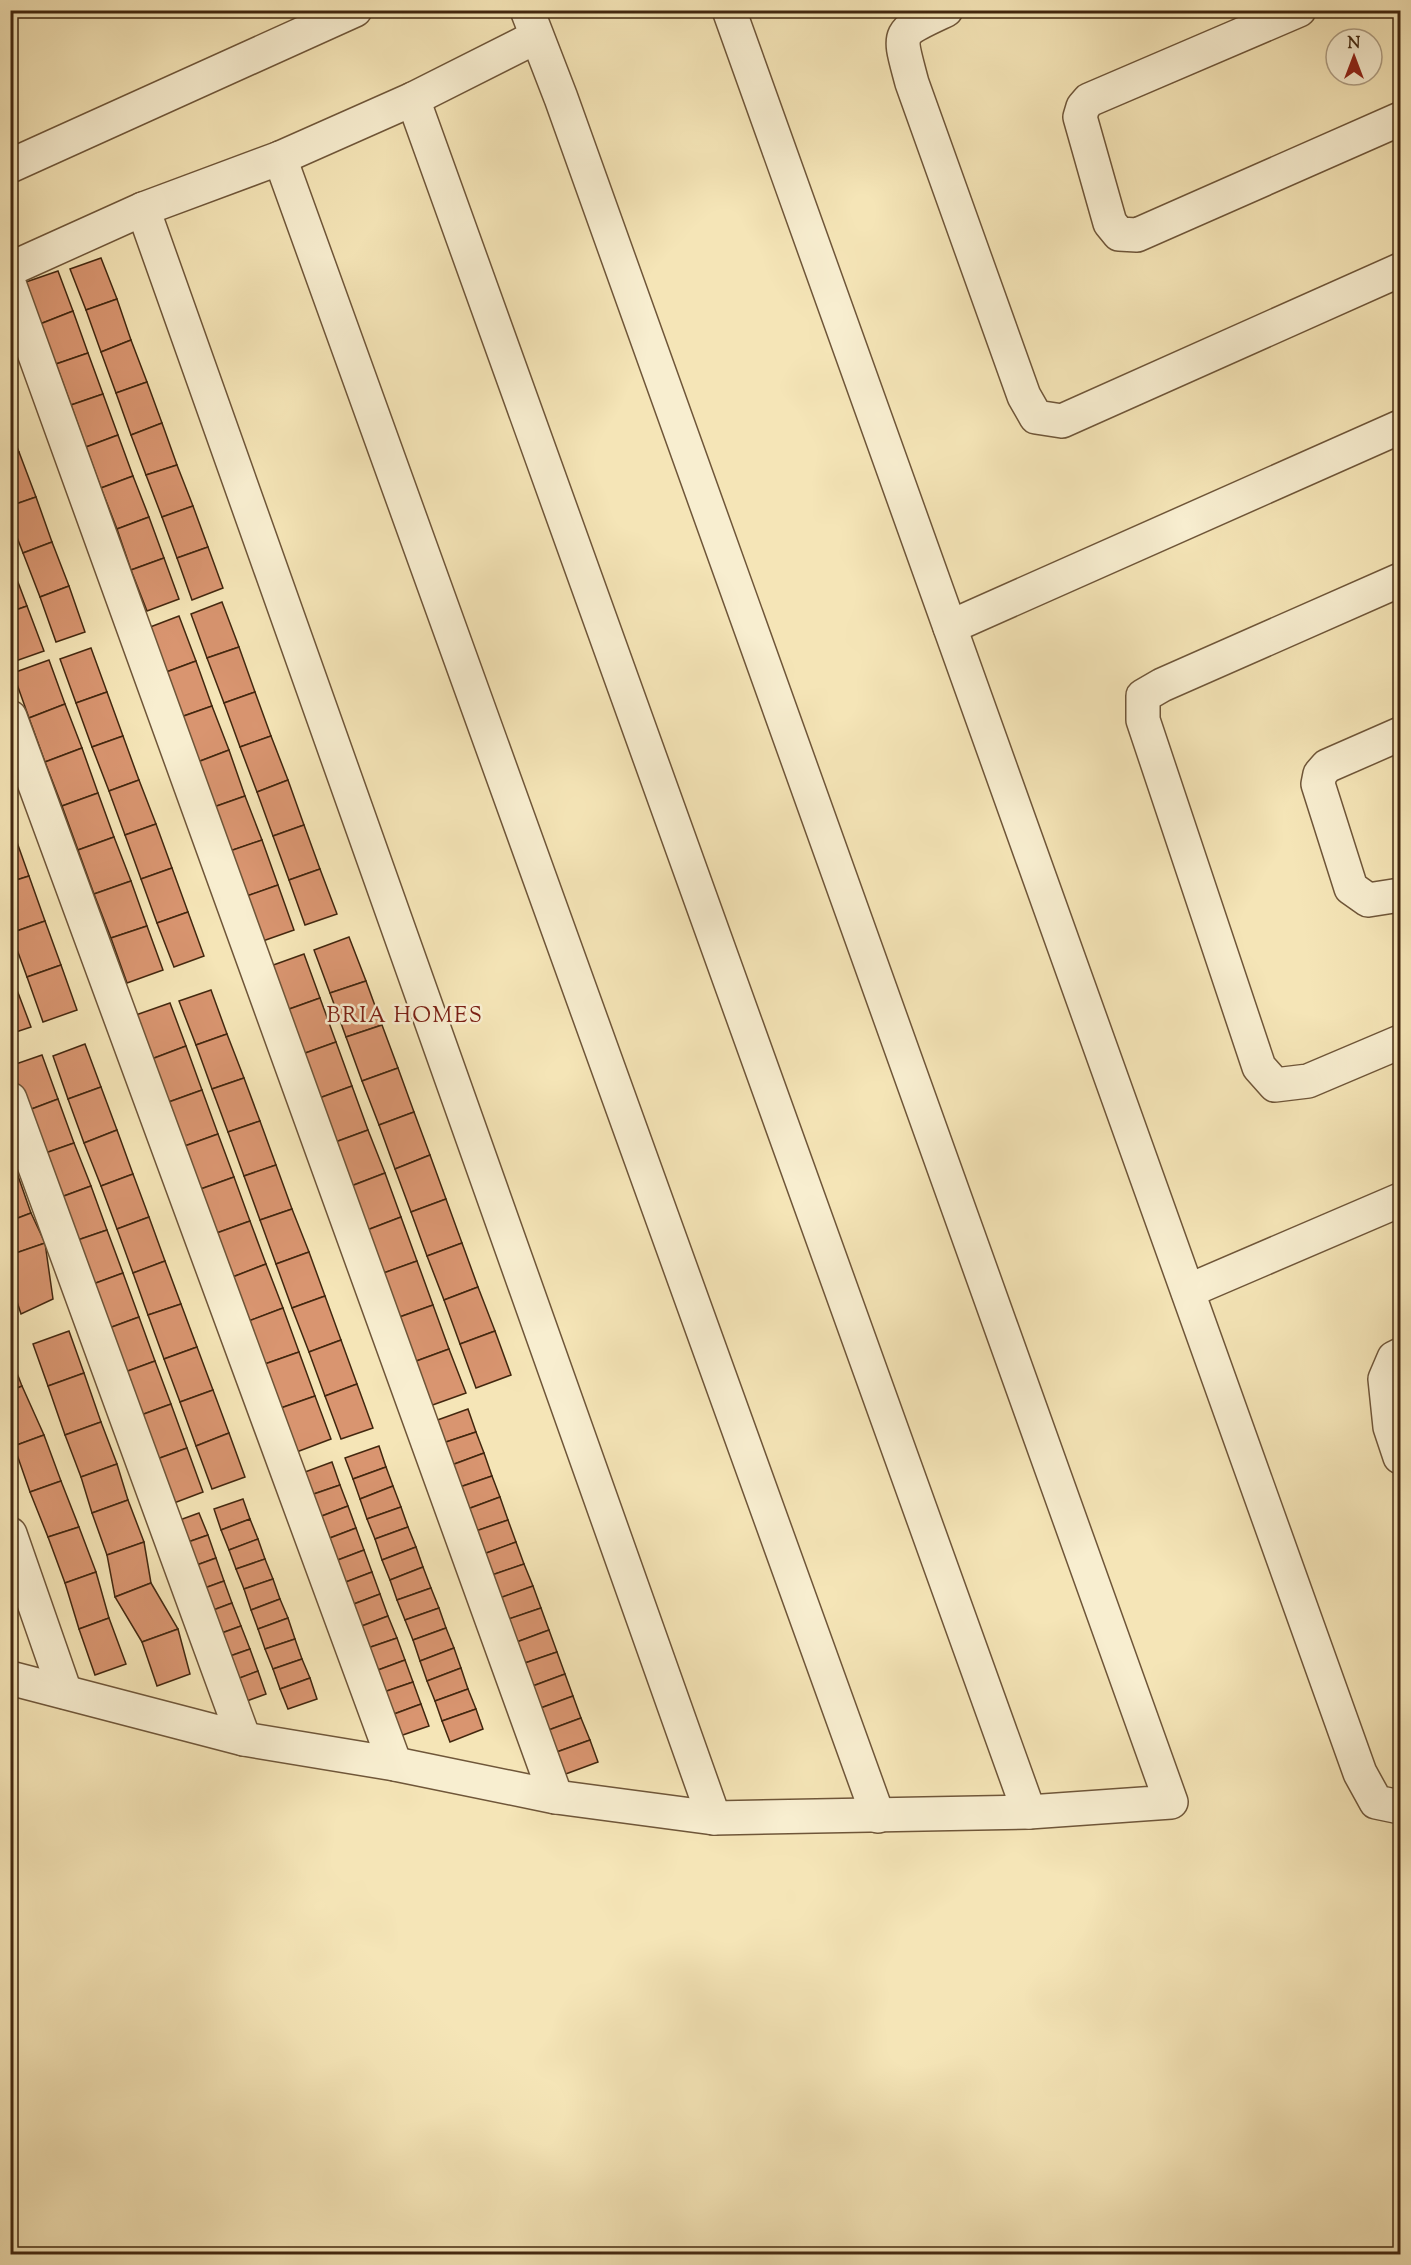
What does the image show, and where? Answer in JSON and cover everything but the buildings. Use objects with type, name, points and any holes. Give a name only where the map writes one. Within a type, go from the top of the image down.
[{"type":"street","points":[[10,166],[355,10]]},
{"type":"street","points":[[729,10],[1360,1773],[1376,1802],[1401,1807]]},
{"type":"street","points":[[946,10],[909,27],[902,44],[916,94],[1024,396],[1036,417],[1062,421],[1401,270]]},
{"type":"street","points":[[1299,10],[1089,100],[1083,107],[1080,117],[1110,223],[1119,234],[1137,235],[1401,119]]},
{"type":"street","points":[[10,269],[143,209],[280,158],[413,99],[532,24],[569,121],[1171,1802],[1029,1812],[714,1818],[556,1797],[395,1764],[244,1739],[10,1678]]},
{"type":"street","points":[[413,99],[1029,1812]]},
{"type":"street","points":[[280,158],[878,1816]]},
{"type":"street","points":[[143,209],[714,1818]]},
{"type":"street","points":[[10,286],[556,1797]]},
{"type":"street","points":[[950,627],[1401,427]]},
{"type":"street","points":[[1401,580],[1162,685],[1143,696],[1143,720],[1259,1067],[1275,1085],[1308,1081],[1401,1042]]},
{"type":"street","points":[[10,717],[395,1764]]},
{"type":"street","points":[[1401,734],[1327,766],[1320,774],[1318,784],[1352,888],[1368,900],[1401,895]]},
{"type":"street","points":[[10,1099],[244,1739]]},
{"type":"street","points":[[1188,1291],[1401,1200]]},
{"type":"street","points":[[1401,1355],[1394,1358],[1385,1379],[1390,1427],[1401,1457]]},
{"type":"street","points":[[10,1534],[65,1692]]},
{"type":"district","name":"BRIA HOMES","points":[[405,1014]]}]
